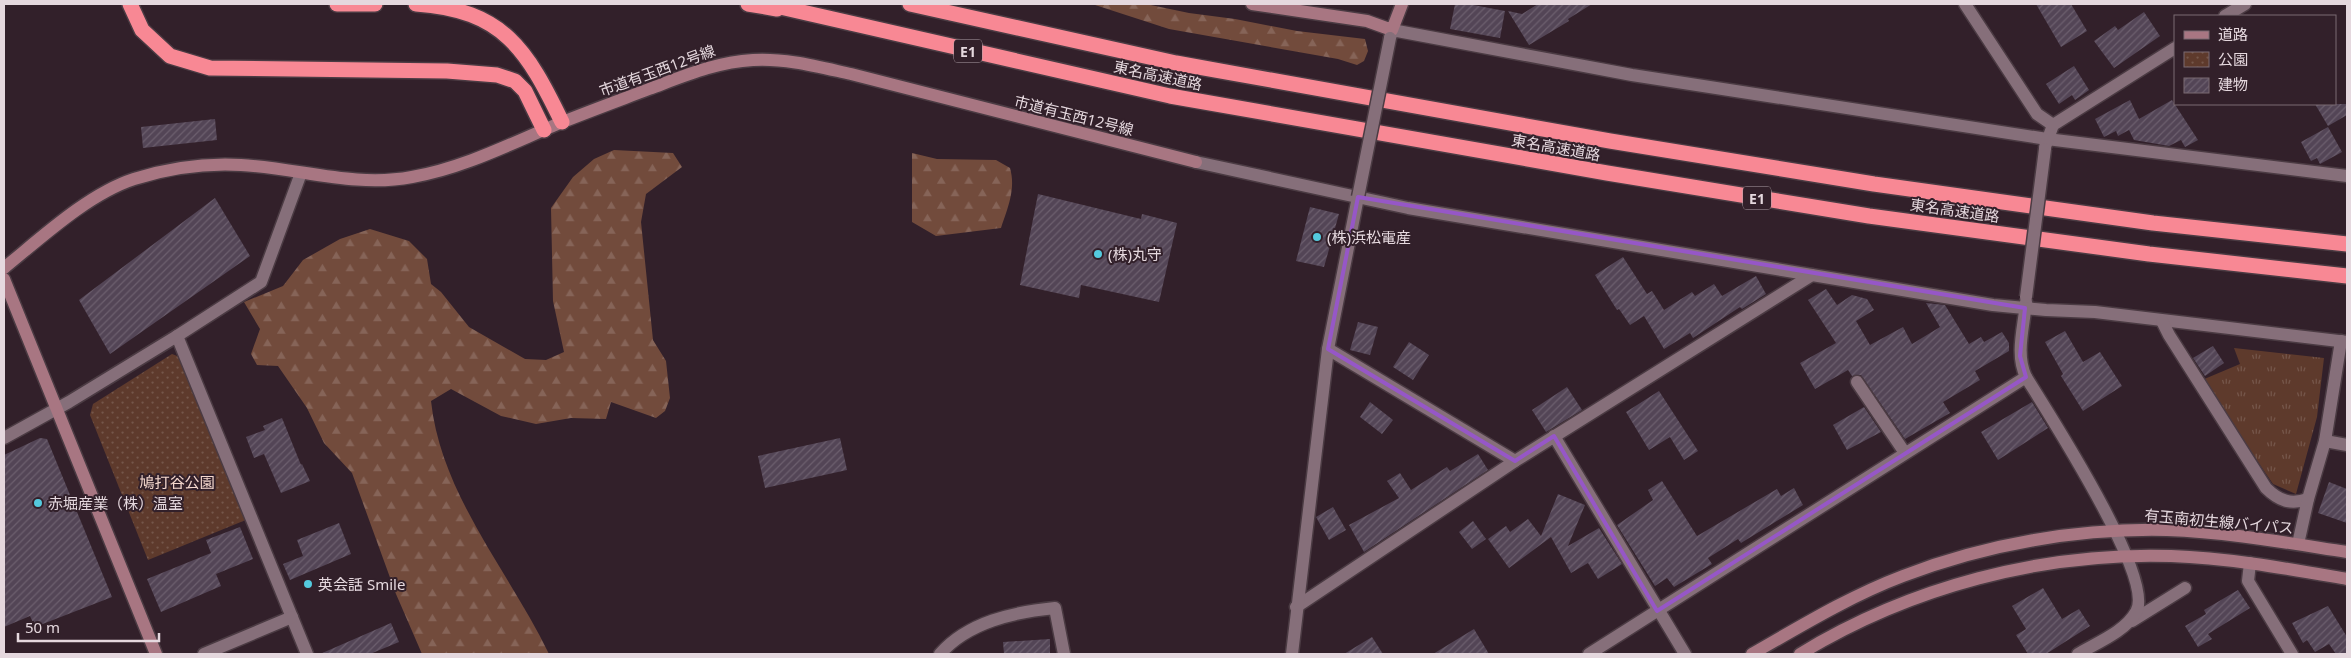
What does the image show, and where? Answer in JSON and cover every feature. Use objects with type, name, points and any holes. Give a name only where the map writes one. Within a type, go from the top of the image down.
[{"type":"highway","points":[[130,4],[142,30],[170,56],[210,68],[447,71],[497,75],[516,81],[525,91],[544,130]]},
{"type":"highway","points":[[337,4],[375,4]]},
{"type":"highway","points":[[416,4],[442,6],[466,13],[508,36],[526,54],[539,74],[562,122]]},
{"type":"highway","points":[[748,4],[820,17]]},
{"type":"highway","name":"東名高速道路","points":[[767,4],[1170,96],[1607,173],[1869,216],[2149,254],[2347,276]]},
{"type":"highway","name":"東名高速道路","points":[[910,4],[1176,63],[1610,141],[1893,187],[2152,223],[2347,244]]},
{"type":"street","points":[[1252,4],[1367,21],[1391,34],[2046,144],[2347,176]]},
{"type":"street","points":[[1292,654],[1296,607],[1328,349],[1391,34],[1402,4]]},
{"type":"street","points":[[1966,4],[2037,114],[2053,125]]},
{"type":"street","points":[[2227,15],[2245,4]]},
{"type":"street","points":[[2123,627],[2136,613],[2139,606],[2136,587],[2126,556],[2089,479],[2026,377],[2020,356],[2046,144],[2053,125],[2174,49]]},
{"type":"street","name":"市道有玉西12号線","points":[[4,268],[93,200],[132,180],[160,172],[210,165],[241,165],[358,180],[387,181],[413,177],[458,166],[562,122],[707,67],[756,60],[781,61],[851,74],[1196,162],[1358,197]]},
{"type":"street","points":[[4,438],[57,409],[261,282],[301,173]]},
{"type":"street","points":[[1358,197],[1408,208],[1812,275],[2095,312],[2344,341],[2325,441],[2308,499],[2298,544]]},
{"type":"street","points":[[1296,607],[1515,461],[1812,275]]},
{"type":"street","points":[[4,279],[156,654]]},
{"type":"street","points":[[2162,320],[2169,335],[2266,488],[2285,502],[2292,504],[2308,499]]},
{"type":"street","points":[[177,336],[307,654]]},
{"type":"street","points":[[1328,349],[1515,461]]},
{"type":"street","points":[[1589,654],[2026,377]]},
{"type":"street","points":[[1857,382],[1904,453]]},
{"type":"street","points":[[1554,436],[1657,611],[1685,654]]},
{"type":"street","points":[[2325,441],[2347,445]]},
{"type":"street","name":"有玉南初生線バイパス","points":[[1752,654],[1851,599],[1904,576],[1976,553],[2031,542],[2114,531],[2168,530],[2298,544],[2347,552]]},
{"type":"street","points":[[1800,654],[1863,620],[1915,597],[1947,587],[2050,564],[2126,556],[2173,556],[2250,564],[2347,579]]},
{"type":"street","points":[[2250,564],[2248,581],[2292,654]]},
{"type":"street","points":[[2078,654],[2185,588]]},
{"type":"street","points":[[940,654],[957,638],[986,622],[1038,609],[1055,608],[1064,654]]},
{"type":"street","points":[[204,654],[292,617]]},
{"type":"highlighted area","points":[[1358,197],[2025,308],[2020,356],[2026,377],[1657,611],[1554,436],[1515,461],[1328,349]]},
{"type":"green space","points":[[1092,4],[1146,4],[1297,31],[1365,39],[1368,51],[1364,61],[1357,65],[1338,59],[1169,29]]},
{"type":"green space","points":[[614,150],[673,153],[682,167],[646,194],[641,222],[653,340],[666,361],[670,398],[665,411],[656,418],[611,402],[606,419],[571,418],[536,424],[501,416],[451,389],[431,401],[437,435],[448,469],[462,500],[549,654],[422,654],[396,594],[352,473],[324,443],[307,408],[278,366],[257,365],[251,354],[260,329],[244,302],[283,286],[303,260],[340,239],[370,229],[409,241],[427,259],[431,284],[441,292],[469,327],[525,359],[546,360],[564,352],[553,301],[551,208],[573,177],[594,159]]},
{"type":"green space","points":[[912,153],[937,159],[996,160],[1010,168],[1012,191],[1001,228],[936,236],[912,222]]},
{"type":"green space","points":[[2234,348],[2324,358],[2317,417],[2296,494],[2273,484],[2202,380],[2240,364]]},
{"type":"green space","name":"鳩打谷公園","points":[[172,354],[185,359],[253,517],[148,560],[90,415],[93,404]]},
{"type":"building","points":[[1455,4],[1468,4],[1505,11],[1500,38],[1450,29]]},
{"type":"building","points":[[1538,4],[1592,4],[1568,19],[1569,21],[1529,45],[1508,11],[1522,14]]},
{"type":"building","points":[[2036,4],[2071,4],[2087,31],[2061,47]]},
{"type":"building","points":[[2144,12],[2160,36],[2114,68],[2094,41],[2115,26],[2118,30]]},
{"type":"building","points":[[2074,66],[2089,90],[2075,100],[2072,95],[2059,104],[2046,84]]},
{"type":"building","points":[[2130,100],[2139,119],[2172,100],[2198,140],[2185,147],[2181,140],[2169,146],[2134,140],[2129,130],[2118,136],[2116,131],[2104,137],[2095,119]]},
{"type":"building","points":[[2347,104],[2347,115],[2328,126],[2316,105]]},
{"type":"building","points":[[215,119],[217,140],[143,148],[141,127]]},
{"type":"building","points":[[2328,127],[2342,152],[2320,164],[2317,158],[2311,161],[2301,142]]},
{"type":"building","name":"(株)丸守","points":[[1038,194],[1141,219],[1142,214],[1177,223],[1159,302],[1081,285],[1079,298],[1020,285]]},
{"type":"building","points":[[215,198],[250,256],[110,354],[79,300]]},
{"type":"building","name":"(株)浜松電産","points":[[1310,207],[1339,214],[1324,267],[1296,261]]},
{"type":"building","points":[[1623,257],[1647,294],[1652,291],[1664,310],[1692,292],[1695,296],[1714,284],[1722,296],[1756,276],[1766,294],[1742,309],[1740,307],[1693,338],[1690,333],[1664,349],[1644,316],[1630,325],[1619,309],[1617,310],[1595,275]]},
{"type":"building","points":[[1826,289],[1837,305],[1852,295],[1867,299],[1874,310],[1856,321],[1870,345],[1903,327],[1912,344],[1940,327],[1926,303],[1945,305],[1969,344],[1981,337],[1984,342],[2002,332],[2009,343],[2009,351],[1975,371],[1980,380],[1943,402],[1950,413],[1905,439],[1861,375],[1852,376],[1848,370],[1815,389],[1800,363],[1836,343],[1808,300]]},
{"type":"building","points":[[1358,322],[1378,327],[1370,355],[1350,350]]},
{"type":"building","points":[[2065,331],[2083,362],[2100,352],[2122,386],[2083,411],[2061,376],[2063,374],[2045,342]]},
{"type":"building","points":[[1409,342],[1429,355],[1413,380],[1393,367]]},
{"type":"building","points":[[2213,346],[2224,363],[2205,376],[2193,358]]},
{"type":"building","points":[[1567,387],[1582,410],[1546,432],[1532,410]]},
{"type":"building","points":[[1659,391],[1698,451],[1684,460],[1670,437],[1649,450],[1626,412]]},
{"type":"building","points":[[1370,402],[1393,420],[1382,434],[1360,417]]},
{"type":"building","points":[[2032,402],[2048,428],[1998,460],[1981,432]]},
{"type":"building","points":[[1864,407],[1881,432],[1847,450],[1833,425]]},
{"type":"building","points":[[282,418],[301,465],[310,481],[281,493],[264,454],[254,458],[246,437],[265,430],[263,426]]},
{"type":"building","name":"赤堀産業（株）温室","points":[[40,438],[47,439],[112,597],[35,627],[30,616],[4,627],[4,455]]},
{"type":"building","points":[[840,438],[847,470],[765,488],[758,456]]},
{"type":"building","points":[[1478,454],[1488,470],[1364,552],[1349,525],[1399,498],[1387,481],[1400,473],[1411,490],[1447,467],[1450,471]]},
{"type":"building","points":[[1662,481],[1697,536],[1777,489],[1781,496],[1794,488],[1803,505],[1741,543],[1738,539],[1708,558],[1712,564],[1674,587],[1667,578],[1655,586],[1617,525],[1653,500],[1648,490]]},
{"type":"building","points":[[2329,482],[2347,489],[2347,523],[2318,513]]},
{"type":"building","points":[[1558,494],[1585,505],[1568,546],[1599,528],[1622,564],[1598,579],[1588,563],[1571,573],[1551,537],[1509,568],[1488,539],[1506,526],[1510,532],[1528,519],[1541,536]]},
{"type":"building","points":[[1333,507],[1346,530],[1329,540],[1316,517]]},
{"type":"building","points":[[1473,521],[1486,539],[1472,549],[1459,532]]},
{"type":"building","points":[[339,523],[351,554],[290,580],[283,564],[303,556],[297,540]]},
{"type":"building","points":[[240,527],[253,559],[216,574],[221,586],[161,612],[147,579],[211,553],[206,540]]},
{"type":"building","points":[[2043,588],[2062,619],[2079,609],[2090,626],[2046,654],[2028,654],[2016,635],[2026,629],[2012,606]]},
{"type":"building","points":[[2238,590],[2250,608],[2208,634],[2212,639],[2198,647],[2185,626],[2206,614],[2204,610]]},
{"type":"building","points":[[2328,606],[2347,637],[2347,654],[2336,654],[2329,644],[2315,652],[2307,640],[2303,643],[2292,623]]},
{"type":"building","points":[[391,623],[399,642],[370,654],[320,654]]},
{"type":"building","points":[[1474,629],[1489,654],[1433,654]]},
{"type":"building","points":[[1372,637],[1383,654],[1344,654]]},
{"type":"building","points":[[1050,639],[1050,654],[1004,654],[1003,642]]},
{"type":"place","name":"(株)浜松電産","points":[[1317,237]]},
{"type":"place","name":"(株)丸守","points":[[1098,254]]},
{"type":"place","name":"赤堀産業（株）温室","points":[[38,503]]},
{"type":"place","name":"英会話 Smile","points":[[308,584]]}]
